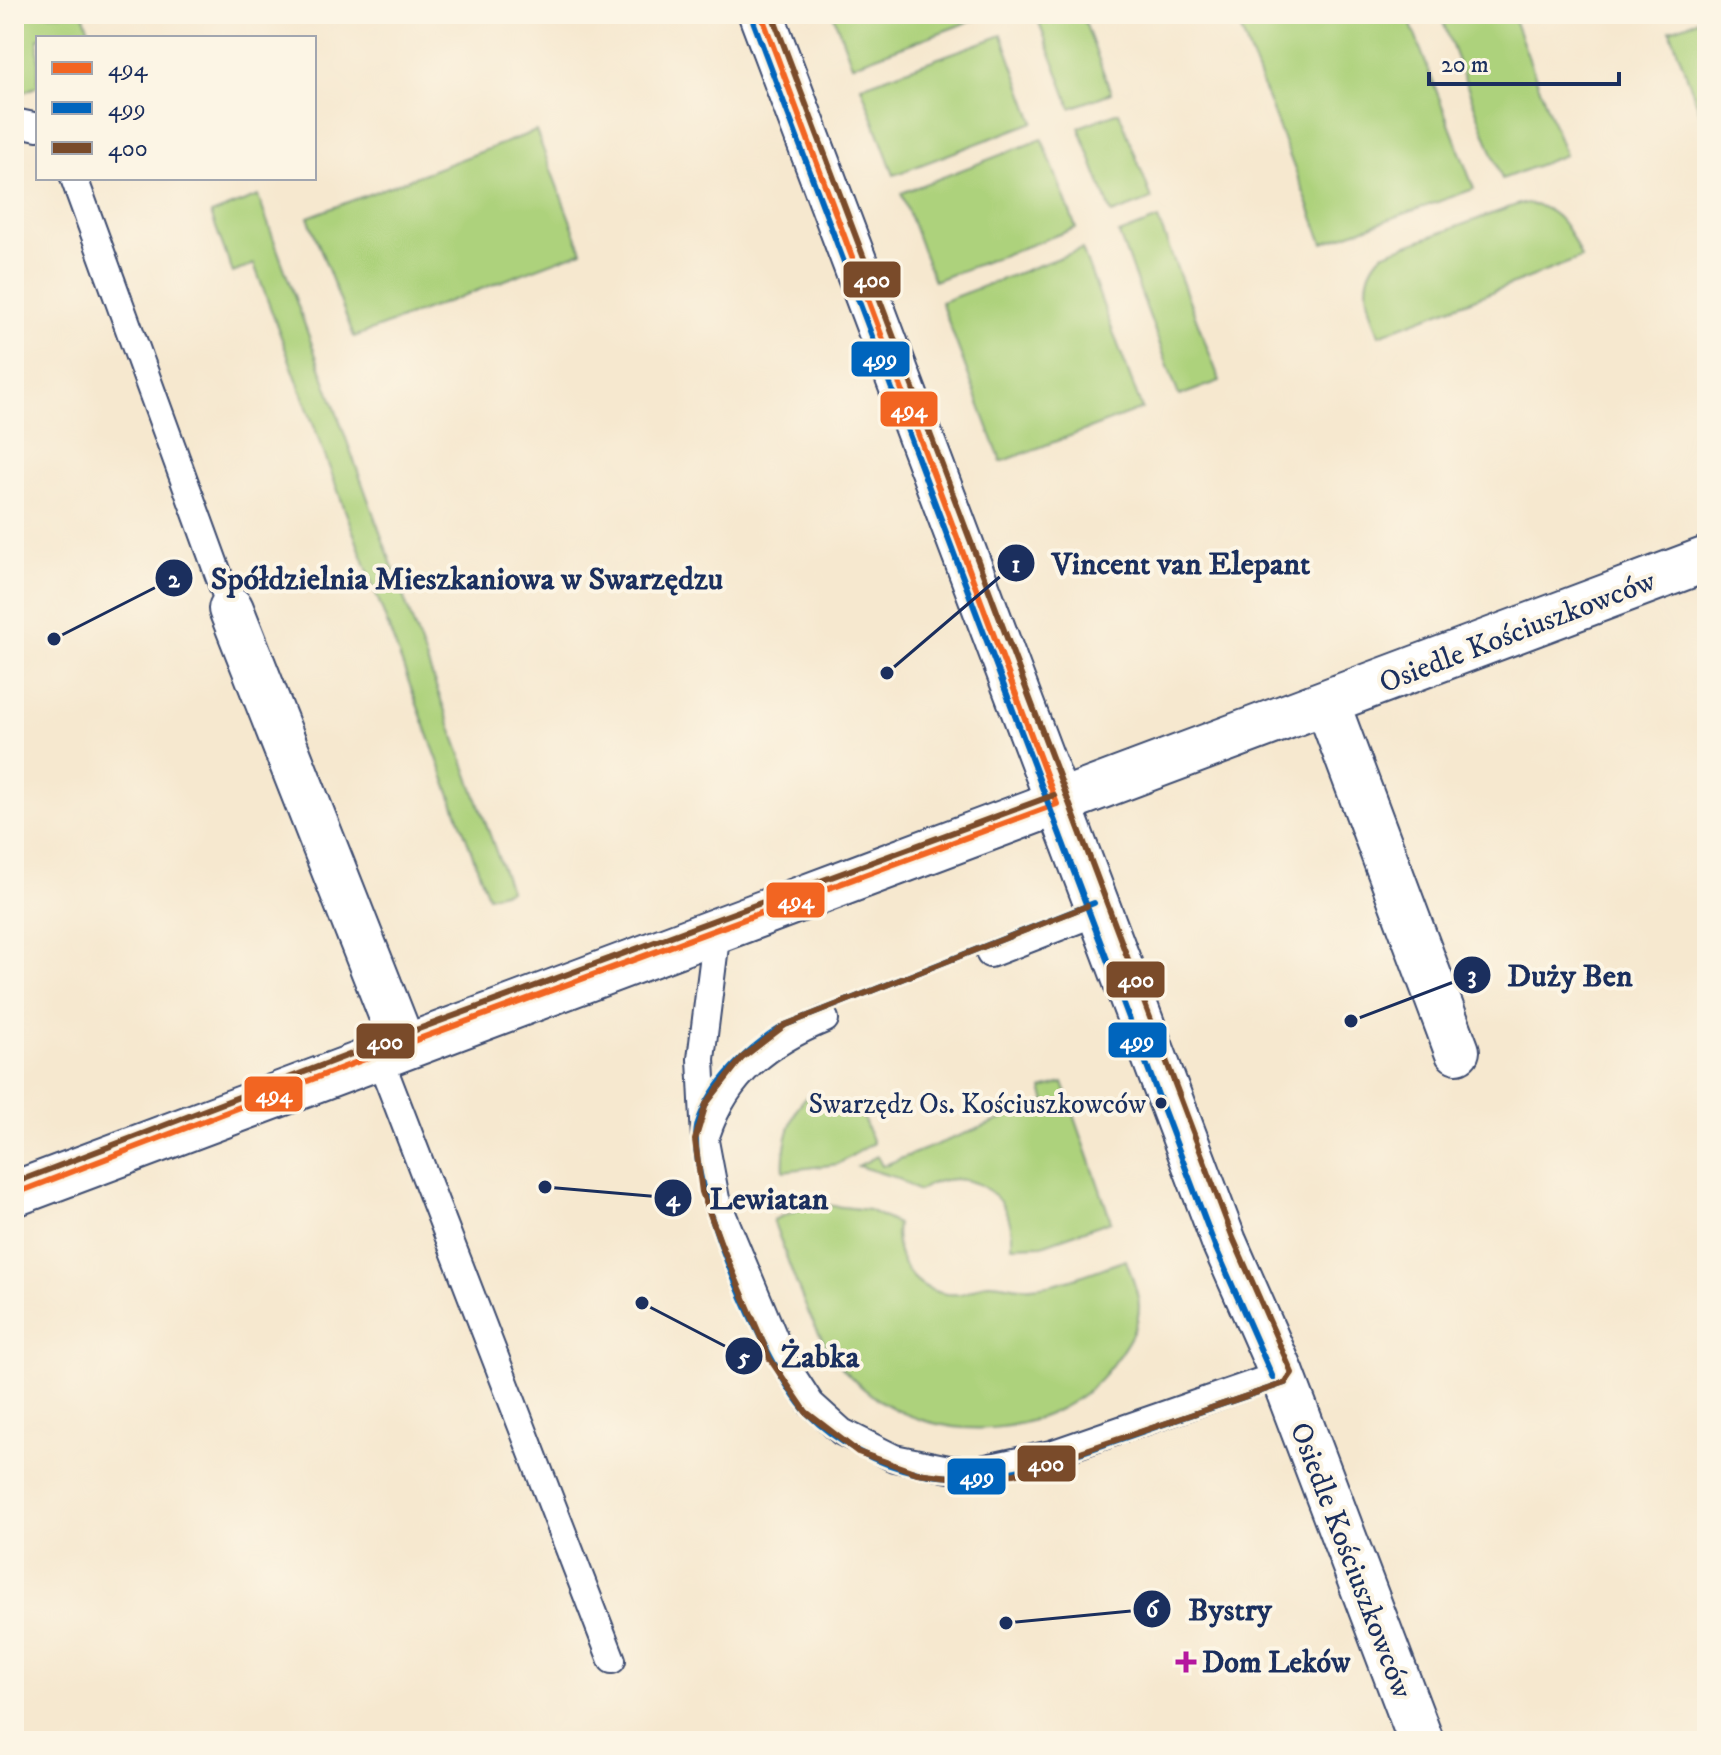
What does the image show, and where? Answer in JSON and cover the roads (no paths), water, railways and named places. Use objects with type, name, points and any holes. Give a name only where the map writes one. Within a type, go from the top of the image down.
[{"type":"street","name":"Osiedle Kościuszkowców","points":[[761,14],[1224,1242],[1282,1374],[1421,1741]]},
{"type":"street","name":"Osiedle Kościuszkowców","points":[[14,1194],[391,1050],[1707,559]]},
{"type":"street","points":[[231,609],[391,1050]]},
{"type":"street","points":[[1327,703],[1457,1051]]},
{"type":"lane","points":[[14,122],[36,127]]},
{"type":"lane","points":[[75,180],[231,609]]},
{"type":"lane","points":[[990,954],[1098,912]]},
{"type":"lane","points":[[717,930],[701,1048],[705,1141],[721,1215],[793,1379],[811,1404],[842,1432],[894,1458],[949,1469],[977,1470],[1013,1464],[1282,1374]]},
{"type":"lane","points":[[705,1141],[729,1090],[754,1059],[789,1034],[825,1019]]},
{"type":"lane","points":[[391,1050],[612,1660]]},
{"type":"place","name":"Spółdzielnia Mieszkaniowa w Swarzędzu","points":[[54,639]]},
{"type":"place","name":"Vincent van Elepant","points":[[887,673]]},
{"type":"place","name":"Duży Ben","points":[[1351,1021]]},
{"type":"place","name":"Swarzędz Os. Kościuszkowców","points":[[1161,1103]]},
{"type":"place","name":"Lewiatan","points":[[545,1187]]},
{"type":"place","name":"Żabka","points":[[642,1303]]},
{"type":"place","name":"Bystry","points":[[1006,1623]]},
{"type":"place","name":"Dom Leków","points":[[1186,1662]]}]
